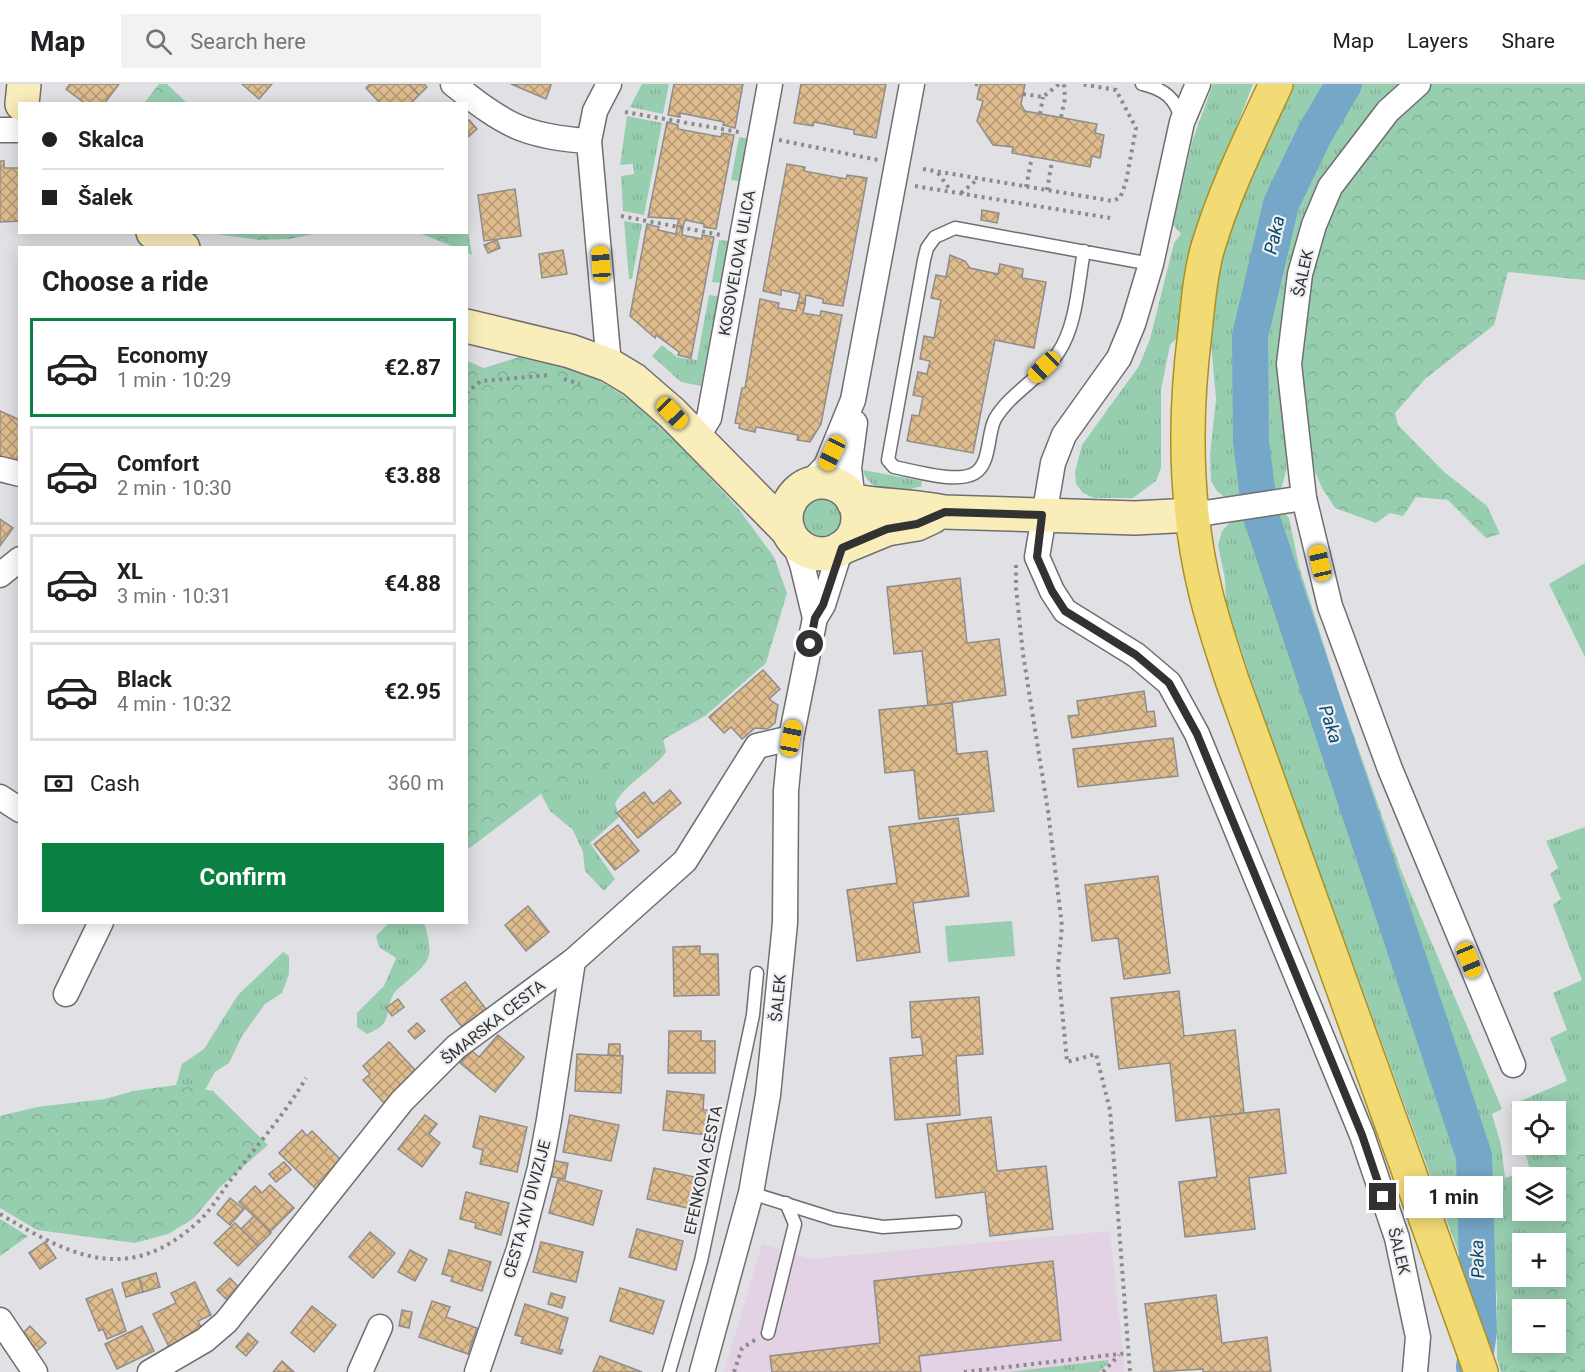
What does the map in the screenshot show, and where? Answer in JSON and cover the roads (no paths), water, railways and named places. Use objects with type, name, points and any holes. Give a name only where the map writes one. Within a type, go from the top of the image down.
[{"type":"main road","points":[[1276,84],[1231,181],[1208,249],[1192,349],[1188,418],[1192,515],[1206,593],[1232,681],[1481,1372]]},
{"type":"street","points":[[22,102],[24,84]]},
{"type":"street","points":[[597,375],[589,141],[595,111],[609,84]]},
{"type":"street","name":"KOSOVELOVA ULICA","points":[[696,439],[709,418],[770,84]]},
{"type":"street","points":[[815,618],[802,564],[791,535],[787,510],[798,491],[807,486],[826,466],[853,400],[912,84]]},
{"type":"street","name":"ŠALEK","points":[[1198,84],[1182,122],[1151,264],[1133,324],[1119,358],[1064,435],[1053,464],[1042,515],[1037,557],[1052,591],[1065,611],[1136,655],[1169,683],[1197,734],[1362,1135],[1397,1238],[1418,1337],[1415,1372]]},
{"type":"street","name":"ŠALEK","points":[[1418,84],[1388,111],[1330,187],[1314,225],[1300,274],[1289,364],[1304,498],[1330,606],[1390,769],[1514,1065]]},
{"type":"street","points":[[467,88],[512,127],[543,136],[589,141]]},
{"type":"street","points":[[0,130],[18,130]]},
{"type":"street","points":[[157,234],[179,246]]},
{"type":"street","points":[[468,326],[570,351],[597,375],[651,394],[732,473],[791,535],[811,552],[832,552],[887,529],[917,524],[945,512]]},
{"type":"street","points":[[815,618],[823,605],[842,548],[855,532],[858,521],[849,468],[856,417],[853,400]]},
{"type":"street","points":[[0,470],[18,474]]},
{"type":"street","points":[[732,473],[786,486],[828,483],[846,492],[853,501],[888,506],[916,506],[945,512],[1136,518],[1192,515],[1304,498]]},
{"type":"street","points":[[0,575],[18,561]]},
{"type":"street","name":"ŠALEK","points":[[702,1372],[751,1193],[768,1095],[785,923],[786,791],[791,738],[815,618]]},
{"type":"street","name":"ŠMARSKA CESTA","points":[[150,1372],[205,1340],[226,1322],[402,1101],[456,1047],[573,961],[685,861],[757,746],[791,738]]},
{"type":"street","points":[[0,797],[18,809]]},
{"type":"street","points":[[66,994],[100,924]]},
{"type":"street","name":"CESTA XIV DIVIZIJE","points":[[477,1372],[527,1219],[549,1120],[573,961]]},
{"type":"street","points":[[0,1320],[35,1372]]},
{"type":"street","points":[[360,1372],[380,1327]]},
{"type":"lane","points":[[1142,84],[1168,94],[1178,107],[1182,122]]},
{"type":"lane","points":[[1084,251],[1070,328],[1058,353],[1011,398],[994,421],[983,462],[976,473],[960,479],[894,467],[888,460],[892,437],[924,260],[935,237],[956,228],[1084,251],[1151,264]]},
{"type":"lane","name":"EFENKOVA CESTA","points":[[669,1372],[701,1261],[753,1015],[757,973]]},
{"type":"lane","points":[[753,1015],[777,1016]]},
{"type":"lane","points":[[751,1193],[834,1219],[883,1227],[955,1222]]},
{"type":"lane","points":[[768,1333],[795,1224],[786,1203]]},
{"type":"waterway","name":"Paka","points":[[1344,84],[1315,133],[1281,204],[1250,336],[1251,441],[1260,513],[1474,1156],[1479,1331],[1474,1367]]}]
